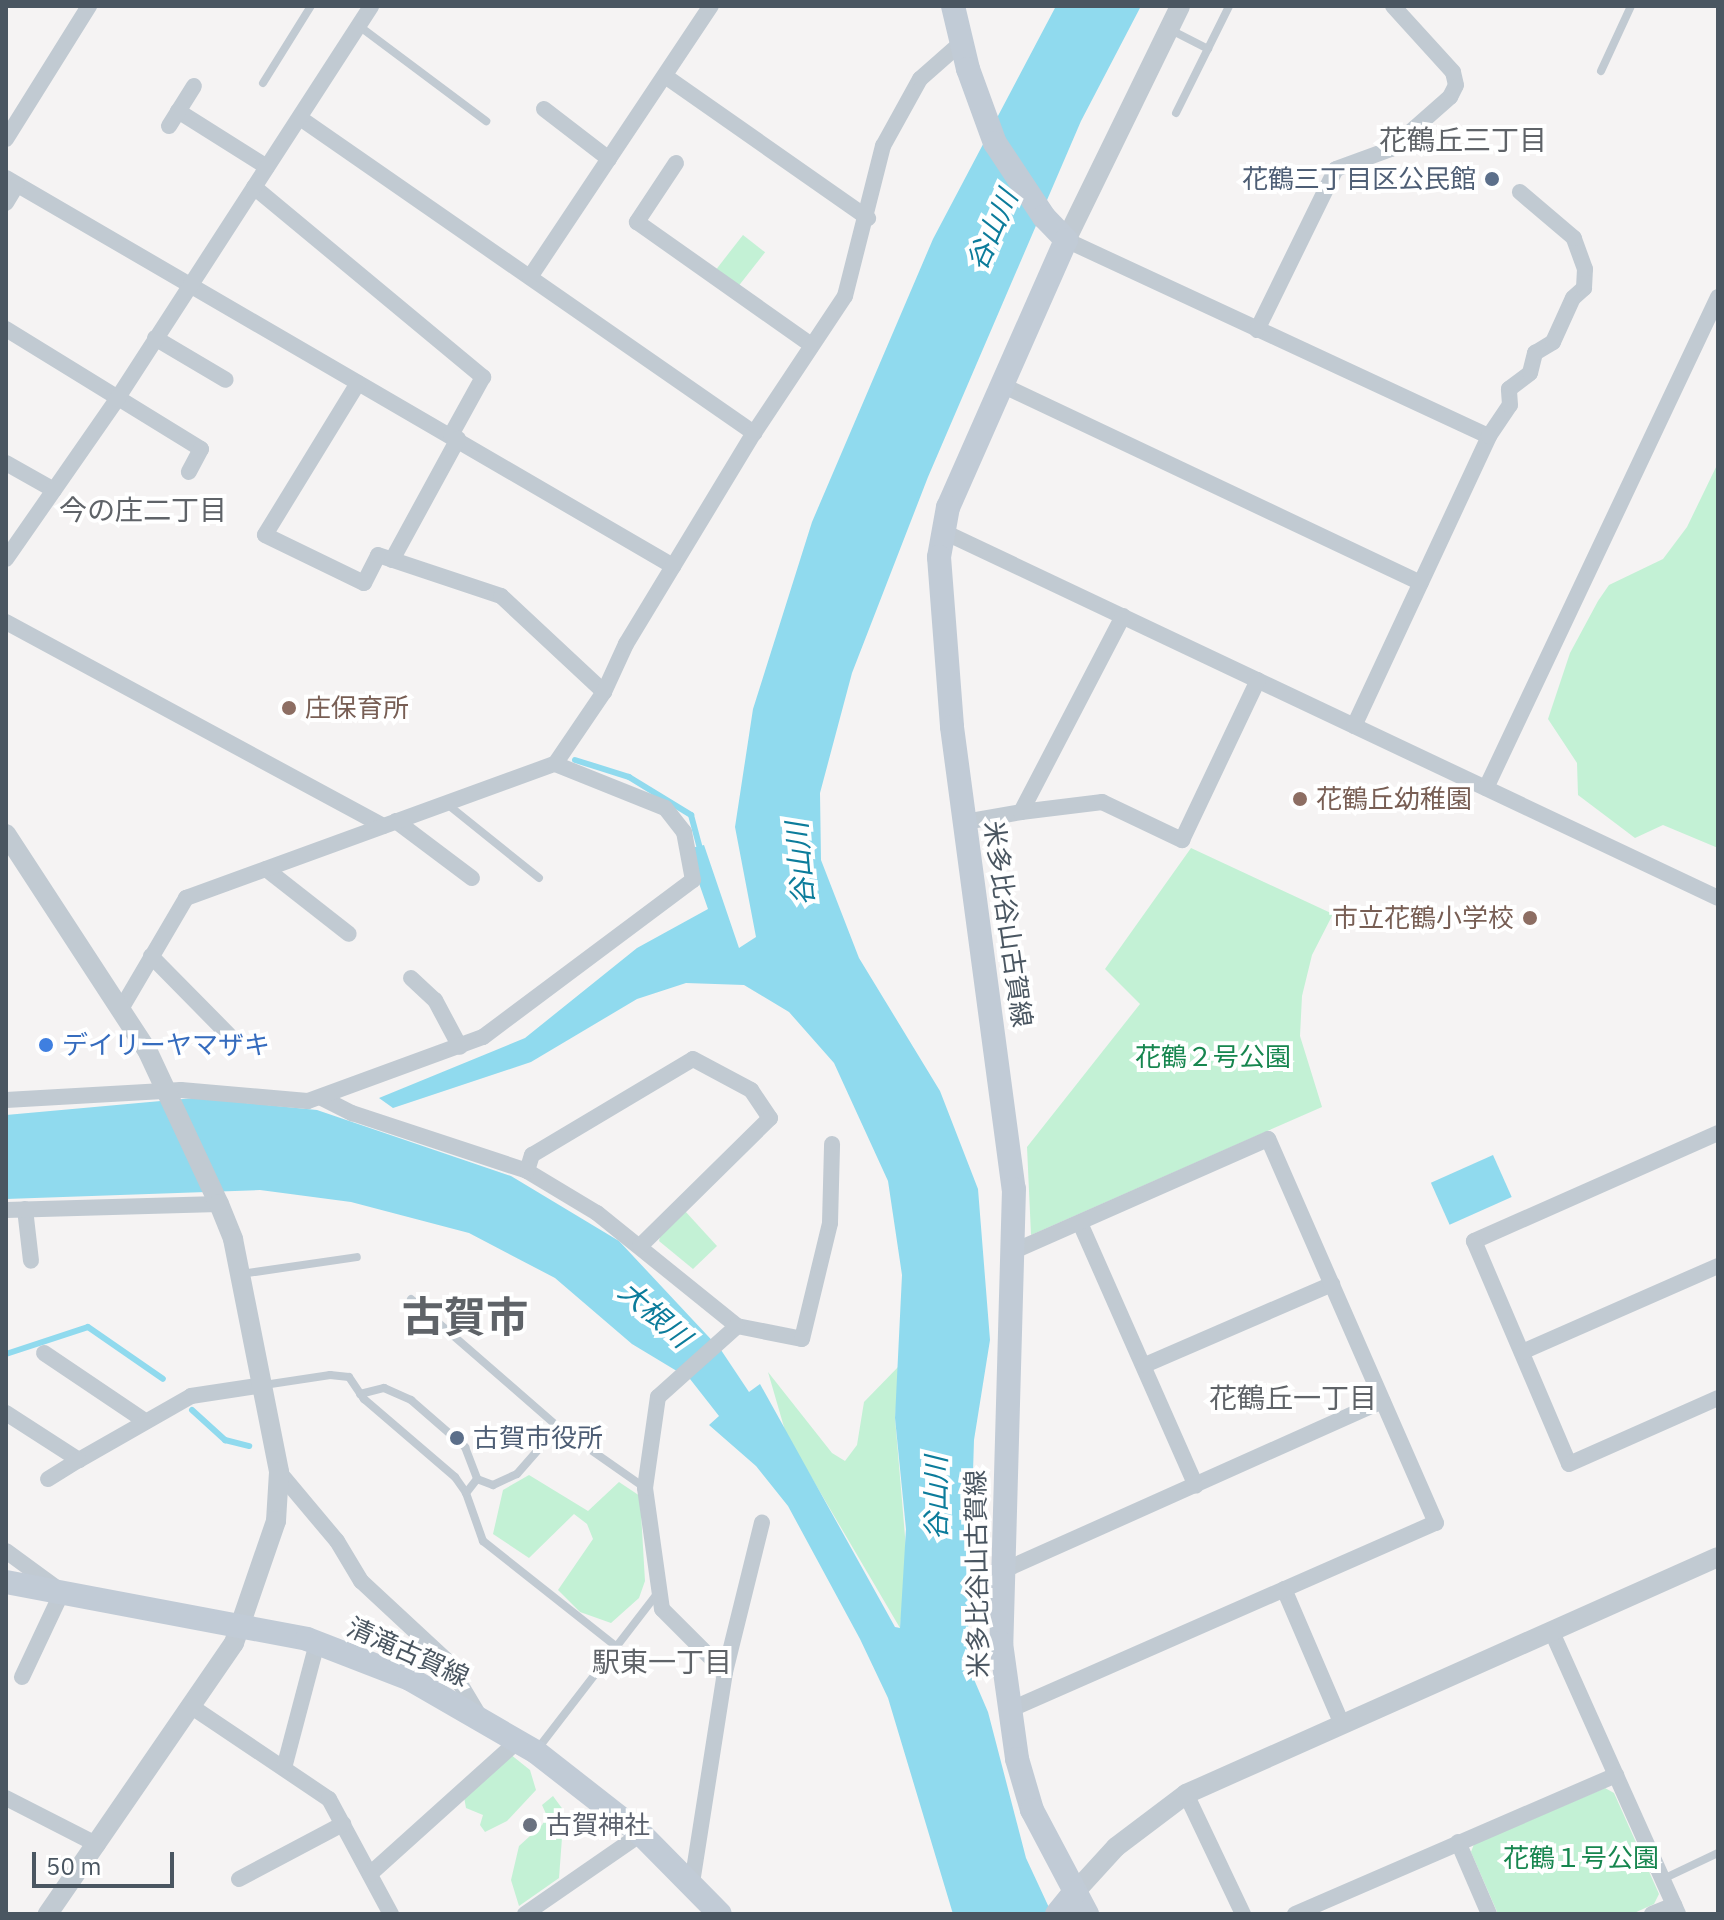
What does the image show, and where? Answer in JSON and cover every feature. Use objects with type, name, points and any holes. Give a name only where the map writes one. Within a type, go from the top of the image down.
[{"type":"main road","points":[[953,6],[983,114],[1044,217],[1066,240]]},
{"type":"main road","name":"米多比谷山古賀線","points":[[1066,240],[942,531],[943,633],[1011,1162],[1014,1251],[1000,1572],[1009,1710],[1032,1810],[1080,1903]]},
{"type":"main road","name":"清滝古賀線","points":[[6,1582],[317,1643],[410,1679],[478,1714],[527,1746],[641,1834],[720,1914]]},
{"type":"main road","points":[[1057,1913],[1080,1903]]},
{"type":"street","points":[[6,139],[89,6]]},
{"type":"street","points":[[530,277],[711,6]]},
{"type":"street","points":[[1180,6],[1066,240],[1489,436]]},
{"type":"street","points":[[1257,330],[1336,169],[1391,149],[1450,97],[1456,85],[1453,72],[1393,6]]},
{"type":"street","points":[[6,559],[117,399],[188,285],[300,118],[363,13]]},
{"type":"street","points":[[121,1009],[186,898],[555,764],[604,692],[626,644],[754,433],[810,344],[845,296],[868,218],[883,146],[905,101],[920,79],[962,42]]},
{"type":"street","points":[[665,76],[868,218]]},
{"type":"street","points":[[169,126],[194,86]]},
{"type":"street","points":[[544,109],[609,159]]},
{"type":"street","points":[[178,111],[267,167]]},
{"type":"street","points":[[300,118],[754,433]]},
{"type":"street","points":[[676,163],[637,222],[810,344]]},
{"type":"street","points":[[6,203],[12,182],[673,566]]},
{"type":"street","points":[[254,187],[483,377],[392,560]]},
{"type":"street","points":[[1354,726],[1489,436],[1510,405],[1509,389],[1530,373],[1535,353],[1553,342],[1573,298],[1584,288],[1585,269],[1574,238],[1520,192]]},
{"type":"street","points":[[1486,788],[1718,297]]},
{"type":"street","points":[[6,329],[201,449],[189,472]]},
{"type":"street","points":[[155,338],[226,380]]},
{"type":"street","points":[[358,383],[265,535],[364,583],[378,555],[501,596],[604,692]]},
{"type":"street","points":[[1002,385],[1421,583]]},
{"type":"street","points":[[6,463],[54,490]]},
{"type":"street","points":[[942,531],[1718,898]]},
{"type":"street","points":[[1021,812],[1123,616]]},
{"type":"street","points":[[6,622],[390,824],[472,878]]},
{"type":"street","points":[[965,822],[1102,802],[1182,840],[1258,680]]},
{"type":"street","points":[[6,1100],[169,1093],[322,1098],[483,1037],[693,880],[684,832],[665,808],[555,764]]},
{"type":"street","points":[[6,834],[121,1009],[169,1093],[219,1204],[241,1274],[279,1472],[276,1521],[240,1627],[192,1707],[48,1914]]},
{"type":"street","points":[[266,869],[349,934]]},
{"type":"street","points":[[151,956],[229,1035]]},
{"type":"street","points":[[411,978],[435,1000],[460,1047]]},
{"type":"street","points":[[527,1171],[532,1155],[693,1059],[751,1090],[770,1118],[640,1246]]},
{"type":"street","points":[[322,1098],[352,1113],[527,1171],[640,1246],[737,1326],[802,1339],[830,1223],[832,1144]]},
{"type":"street","points":[[1718,1133],[1474,1241],[1569,1464],[1718,1398]]},
{"type":"street","points":[[1009,1710],[1436,1523],[1268,1139],[1014,1251]]},
{"type":"street","points":[[6,1210],[219,1204]]},
{"type":"street","points":[[25,1209],[31,1261]]},
{"type":"street","points":[[1080,1223],[1196,1486]]},
{"type":"street","points":[[1522,1352],[1718,1266]]},
{"type":"street","points":[[1145,1365],[1332,1284]]},
{"type":"street","points":[[725,1672],[662,1609],[645,1488],[658,1397],[737,1326]]},
{"type":"street","points":[[44,1353],[145,1421]]},
{"type":"street","points":[[48,1479],[191,1396],[263,1385]]},
{"type":"street","points":[[1000,1572],[1383,1401]]},
{"type":"street","points":[[6,1413],[79,1460]]},
{"type":"street","points":[[279,1472],[337,1541],[361,1581],[446,1660],[478,1714]]},
{"type":"street","points":[[692,1883],[725,1672],[762,1522]]},
{"type":"street","points":[[6,1551],[62,1592],[22,1677]]},
{"type":"street","points":[[1080,1903],[1116,1847],[1186,1794],[1341,1722],[1718,1557]]},
{"type":"street","points":[[1284,1589],[1341,1722]]},
{"type":"street","points":[[1551,1630],[1676,1909],[1652,1914]]},
{"type":"street","points":[[284,1768],[317,1643]]},
{"type":"street","points":[[192,1707],[329,1799],[391,1914]]},
{"type":"street","points":[[370,1874],[527,1746]]},
{"type":"street","points":[[1295,1914],[1616,1775]]},
{"type":"street","points":[[1186,1794],[1243,1914]]},
{"type":"street","points":[[6,1798],[98,1845]]},
{"type":"street","points":[[239,1879],[343,1824]]},
{"type":"street","points":[[525,1914],[641,1834]]},
{"type":"street","points":[[1458,1842],[1489,1914]]},
{"type":"lane","points":[[263,83],[311,6]]},
{"type":"lane","points":[[1176,113],[1229,6]]},
{"type":"lane","points":[[1601,71],[1631,6]]},
{"type":"lane","points":[[363,13],[486,121]]},
{"type":"lane","points":[[1169,28],[1208,49]]},
{"type":"lane","points":[[446,803],[539,878]]},
{"type":"lane","points":[[241,1274],[357,1257]]},
{"type":"lane","points":[[411,1299],[558,1427],[645,1488]]},
{"type":"lane","points":[[263,1385],[341,1374],[360,1394],[444,1464],[466,1493],[483,1541],[614,1645]]},
{"type":"lane","points":[[360,1394],[384,1388],[411,1400],[465,1447],[477,1479],[493,1485],[517,1474],[558,1427]]},
{"type":"lane","points":[[466,1493],[477,1479]]},
{"type":"lane","points":[[527,1746],[658,1593]]},
{"type":"lane","points":[[1663,1879],[1718,1853]]},
{"type":"green space","points":[[743,235],[765,252],[739,286],[717,269]]},
{"type":"green space","points":[[1718,463],[1718,848],[1663,825],[1635,838],[1578,795],[1577,763],[1548,719],[1570,653],[1598,601],[1609,585],[1663,559],[1687,527]]},
{"type":"green space","name":"花鶴２号公園","points":[[1191,848],[1333,914],[1312,955],[1302,996],[1300,1036],[1322,1107],[1031,1235],[1027,1147],[1140,1004],[1105,969]]},
{"type":"green space","points":[[685,1211],[717,1246],[693,1269],[659,1241],[661,1232]]},
{"type":"green space","points":[[900,1365],[895,1418],[907,1560],[900,1628],[786,1434],[768,1372],[832,1453],[845,1461],[857,1445],[864,1402]]},
{"type":"green space","points":[[529,1475],[588,1511],[619,1482],[640,1496],[645,1581],[639,1598],[611,1623],[580,1612],[558,1590],[593,1539],[587,1524],[574,1514],[529,1558],[493,1534],[503,1490]]},
{"type":"green space","points":[[510,1754],[530,1770],[536,1790],[507,1821],[485,1832],[480,1825],[483,1815],[466,1808],[464,1797]]},
{"type":"green space","name":"花鶴１号公園","points":[[1605,1788],[1614,1793],[1659,1894],[1654,1904],[1632,1914],[1498,1914],[1471,1852],[1474,1844]]},
{"type":"green space","points":[[553,1796],[564,1811],[559,1878],[519,1906],[511,1880],[519,1846],[542,1825],[547,1816],[542,1805]]},
{"type":"water","points":[[1056,6],[1141,6],[1081,121],[928,477],[852,673],[820,793],[821,860],[859,958],[940,1091],[978,1189],[990,1340],[974,1440],[967,1663],[988,1712],[1026,1858],[1052,1914],[953,1914],[888,1698],[860,1639],[788,1506],[756,1466],[709,1425],[719,1416],[690,1379],[632,1344],[555,1278],[469,1233],[351,1202],[260,1190],[6,1199],[6,1115],[194,1098],[317,1110],[511,1176],[619,1241],[721,1350],[749,1392],[760,1384],[895,1627],[900,1628],[906,1529],[895,1418],[902,1275],[888,1181],[834,1063],[789,1012],[744,985],[686,983],[637,999],[531,1062],[393,1108],[379,1098],[525,1038],[637,948],[708,909],[687,849],[704,845],[739,948],[756,937],[735,827],[753,709],[812,522],[933,239]]},
{"type":"water","points":[[1493,1155],[1512,1197],[1450,1225],[1431,1183]]},
{"type":"waterway","points":[[575,760],[629,777],[691,815],[701,853]]},
{"type":"waterway","points":[[6,1354],[88,1327],[163,1379]]},
{"type":"waterway","points":[[192,1410],[225,1440],[249,1446]]},
{"type":"place","name":"花鶴三丁目区公民館","points":[[1492,179]]},
{"type":"place","name":"庄保育所","points":[[289,708]]},
{"type":"place","name":"花鶴丘幼稚園","points":[[1300,799]]},
{"type":"place","name":"市立花鶴小学校","points":[[1530,918]]},
{"type":"place","name":"デイリーヤマザキ","points":[[46,1045]]},
{"type":"place","name":"古賀市役所","points":[[457,1438]]},
{"type":"place","name":"古賀神社","points":[[530,1825]]},
{"type":"district","name":"花鶴丘三丁目","points":[[1463,140]]},
{"type":"district","name":"今の庄二丁目","points":[[143,510]]},
{"type":"district","name":"古賀市","points":[[465,1317]]},
{"type":"district","name":"花鶴丘一丁目","points":[[1293,1398]]},
{"type":"district","name":"駅東一丁目","points":[[662,1662]]},
{"type":"water label","name":"谷山川","points":[[992,230]]},
{"type":"water label","name":"谷山川","points":[[800,864]]},
{"type":"water label","name":"大根川","points":[[655,1314]]},
{"type":"water label","name":"谷山川","points":[[936,1498]]}]
